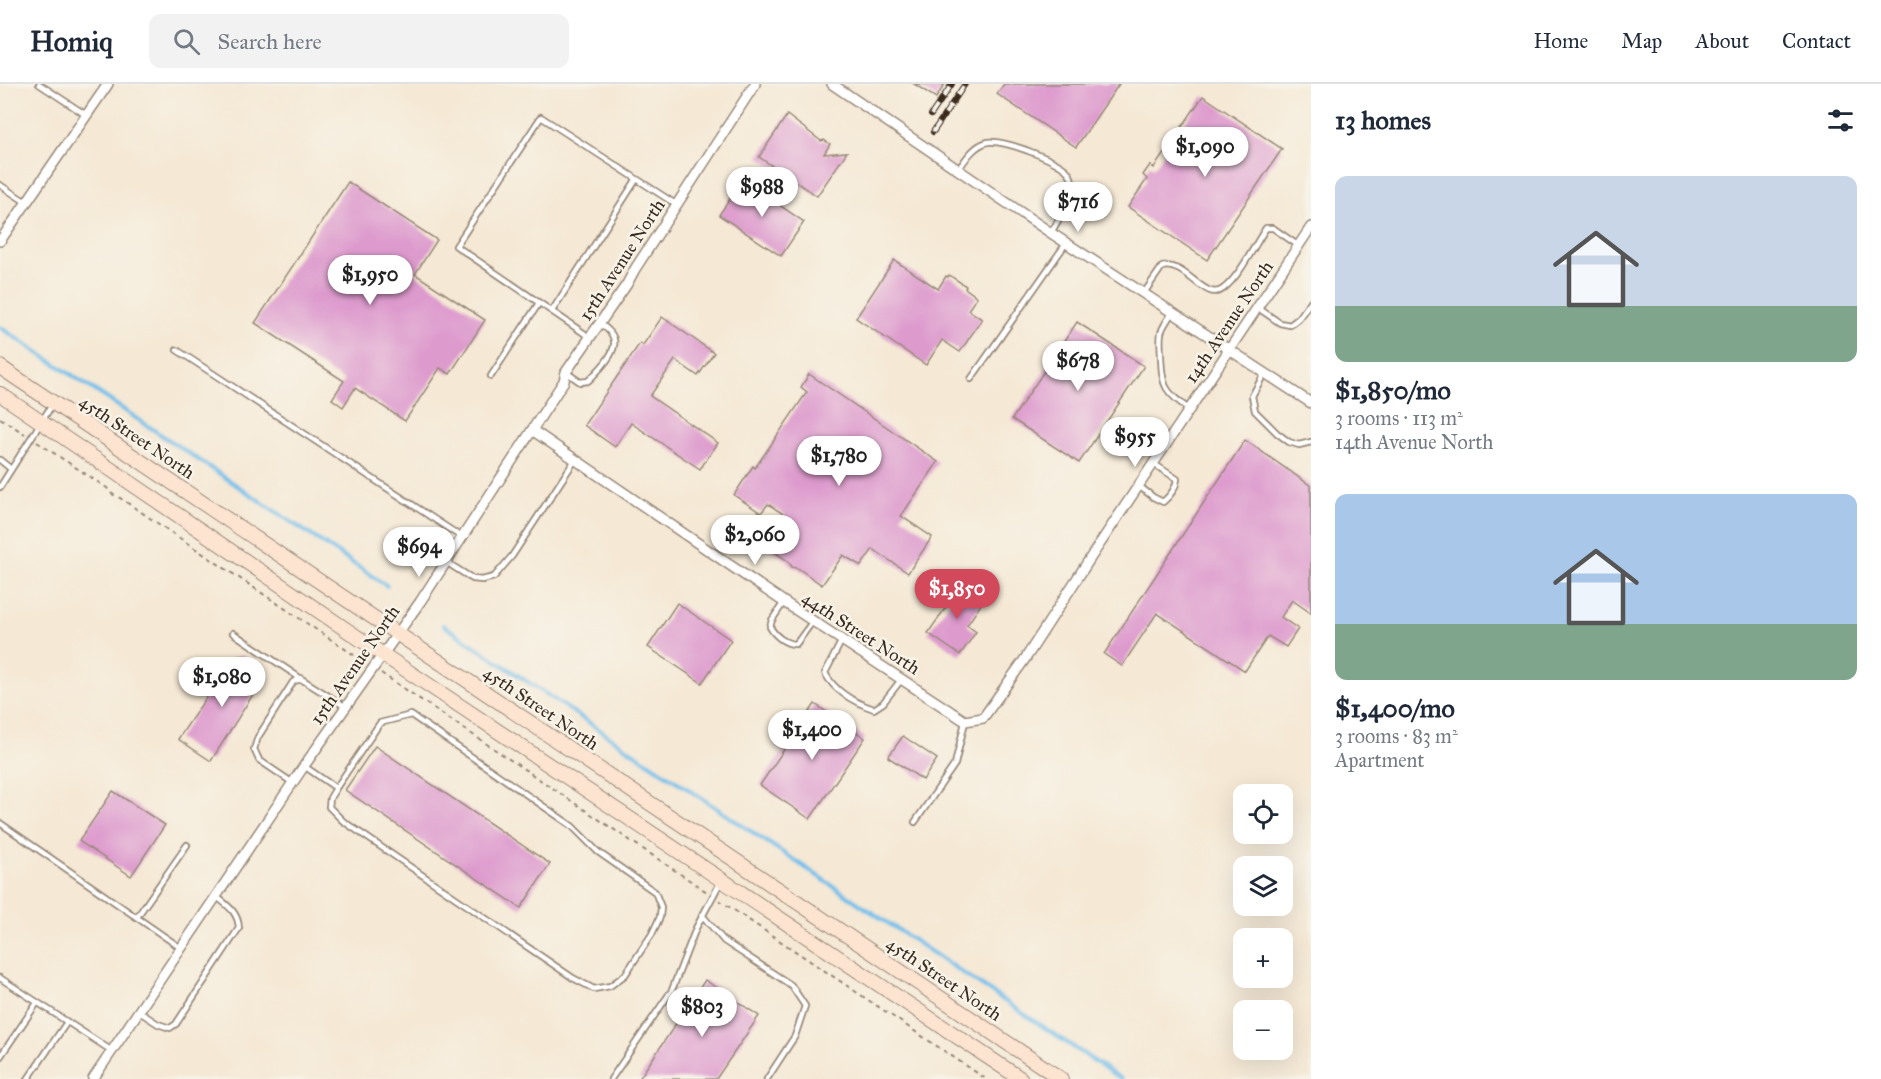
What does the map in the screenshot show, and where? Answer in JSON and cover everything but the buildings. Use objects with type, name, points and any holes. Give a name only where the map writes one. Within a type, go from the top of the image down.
[{"type":"main road","name":"45th Street North","points":[[0,367],[1054,1077]]},
{"type":"main road","points":[[0,394],[382,654],[1021,1079]]},
{"type":"street","points":[[0,241],[108,84]]},
{"type":"street","name":"15th Avenue North","points":[[93,1079],[304,766],[463,538],[564,381],[566,372],[627,284],[754,84]]},
{"type":"street","points":[[832,84],[1051,233],[1311,403]]},
{"type":"street","name":"14th Avenue North","points":[[965,721],[983,718],[1027,656],[1311,227]]},
{"type":"street","name":"44th Street North","points":[[532,430],[784,602],[965,721]]},
{"type":"lane","points":[[39,84],[86,115]]},
{"type":"lane","points":[[591,338],[456,246],[541,117],[676,206]]},
{"type":"lane","points":[[958,170],[970,152],[986,142],[1014,145],[1058,166],[1068,173],[1075,190],[1051,233]]},
{"type":"lane","points":[[552,311],[636,180]]},
{"type":"lane","points":[[0,185],[26,202]]},
{"type":"lane","points":[[1144,293],[1162,267],[1168,265],[1178,268],[1208,291],[1215,293],[1222,290],[1266,228],[1273,228],[1299,246]]},
{"type":"lane","points":[[971,380],[1067,242]]},
{"type":"lane","points":[[1258,308],[1280,323],[1290,325],[1299,318],[1311,301]]},
{"type":"lane","points":[[491,376],[539,303]]},
{"type":"lane","points":[[1172,313],[1160,331],[1160,373],[1170,396],[1190,410]]},
{"type":"lane","points":[[566,372],[580,382],[588,381],[609,356],[615,340],[613,334],[600,323]]},
{"type":"lane","points":[[177,350],[463,538]]},
{"type":"lane","points":[[1264,374],[1252,396],[1255,411],[1263,421],[1289,442],[1299,445],[1311,442]]},
{"type":"lane","points":[[0,487],[54,403]]},
{"type":"lane","points":[[446,562],[472,579],[482,580],[494,577],[512,556],[576,458]]},
{"type":"lane","points":[[0,460],[11,469]]},
{"type":"lane","points":[[1139,486],[1163,502],[1169,496],[1177,479],[1154,464]]},
{"type":"lane","points":[[784,602],[770,627],[773,633],[789,644],[796,644],[813,621]]},
{"type":"lane","points":[[233,633],[346,707]]},
{"type":"lane","points":[[842,640],[825,673],[831,685],[843,693],[860,704],[874,709],[883,703],[902,679]]},
{"type":"lane","points":[[293,783],[259,760],[254,749],[258,737],[293,682],[303,680]]},
{"type":"lane","points":[[411,715],[572,826],[598,852],[655,892],[661,907],[660,917],[652,934],[625,975],[610,986],[594,989],[573,978],[343,821],[329,807],[330,798],[336,788],[380,723],[411,715]]},
{"type":"lane","points":[[915,822],[955,764],[965,721]]},
{"type":"lane","points":[[304,766],[336,788]]},
{"type":"lane","points":[[0,823],[181,948]]},
{"type":"lane","points":[[137,917],[187,844]]},
{"type":"lane","points":[[611,1079],[672,990],[702,915],[722,880]]},
{"type":"lane","points":[[138,1011],[158,1024],[170,1028],[176,1024],[239,928],[237,916],[216,897]]},
{"type":"lane","points":[[702,915],[724,941],[791,985],[804,1006],[795,1036],[767,1079]]},
{"type":"lane","points":[[0,978],[112,1051]]},
{"type":"lane","points":[[0,1057],[37,1003]]},
{"type":"lane","points":[[28,1079],[67,1022]]},
{"type":"path","points":[[0,418],[986,1079]]},
{"type":"waterway","points":[[0,327],[387,586]]},
{"type":"waterway","points":[[443,625],[1121,1079]]},
{"type":"railway","points":[[931,115],[952,84]]},
{"type":"railway","points":[[933,132],[965,84]]}]
